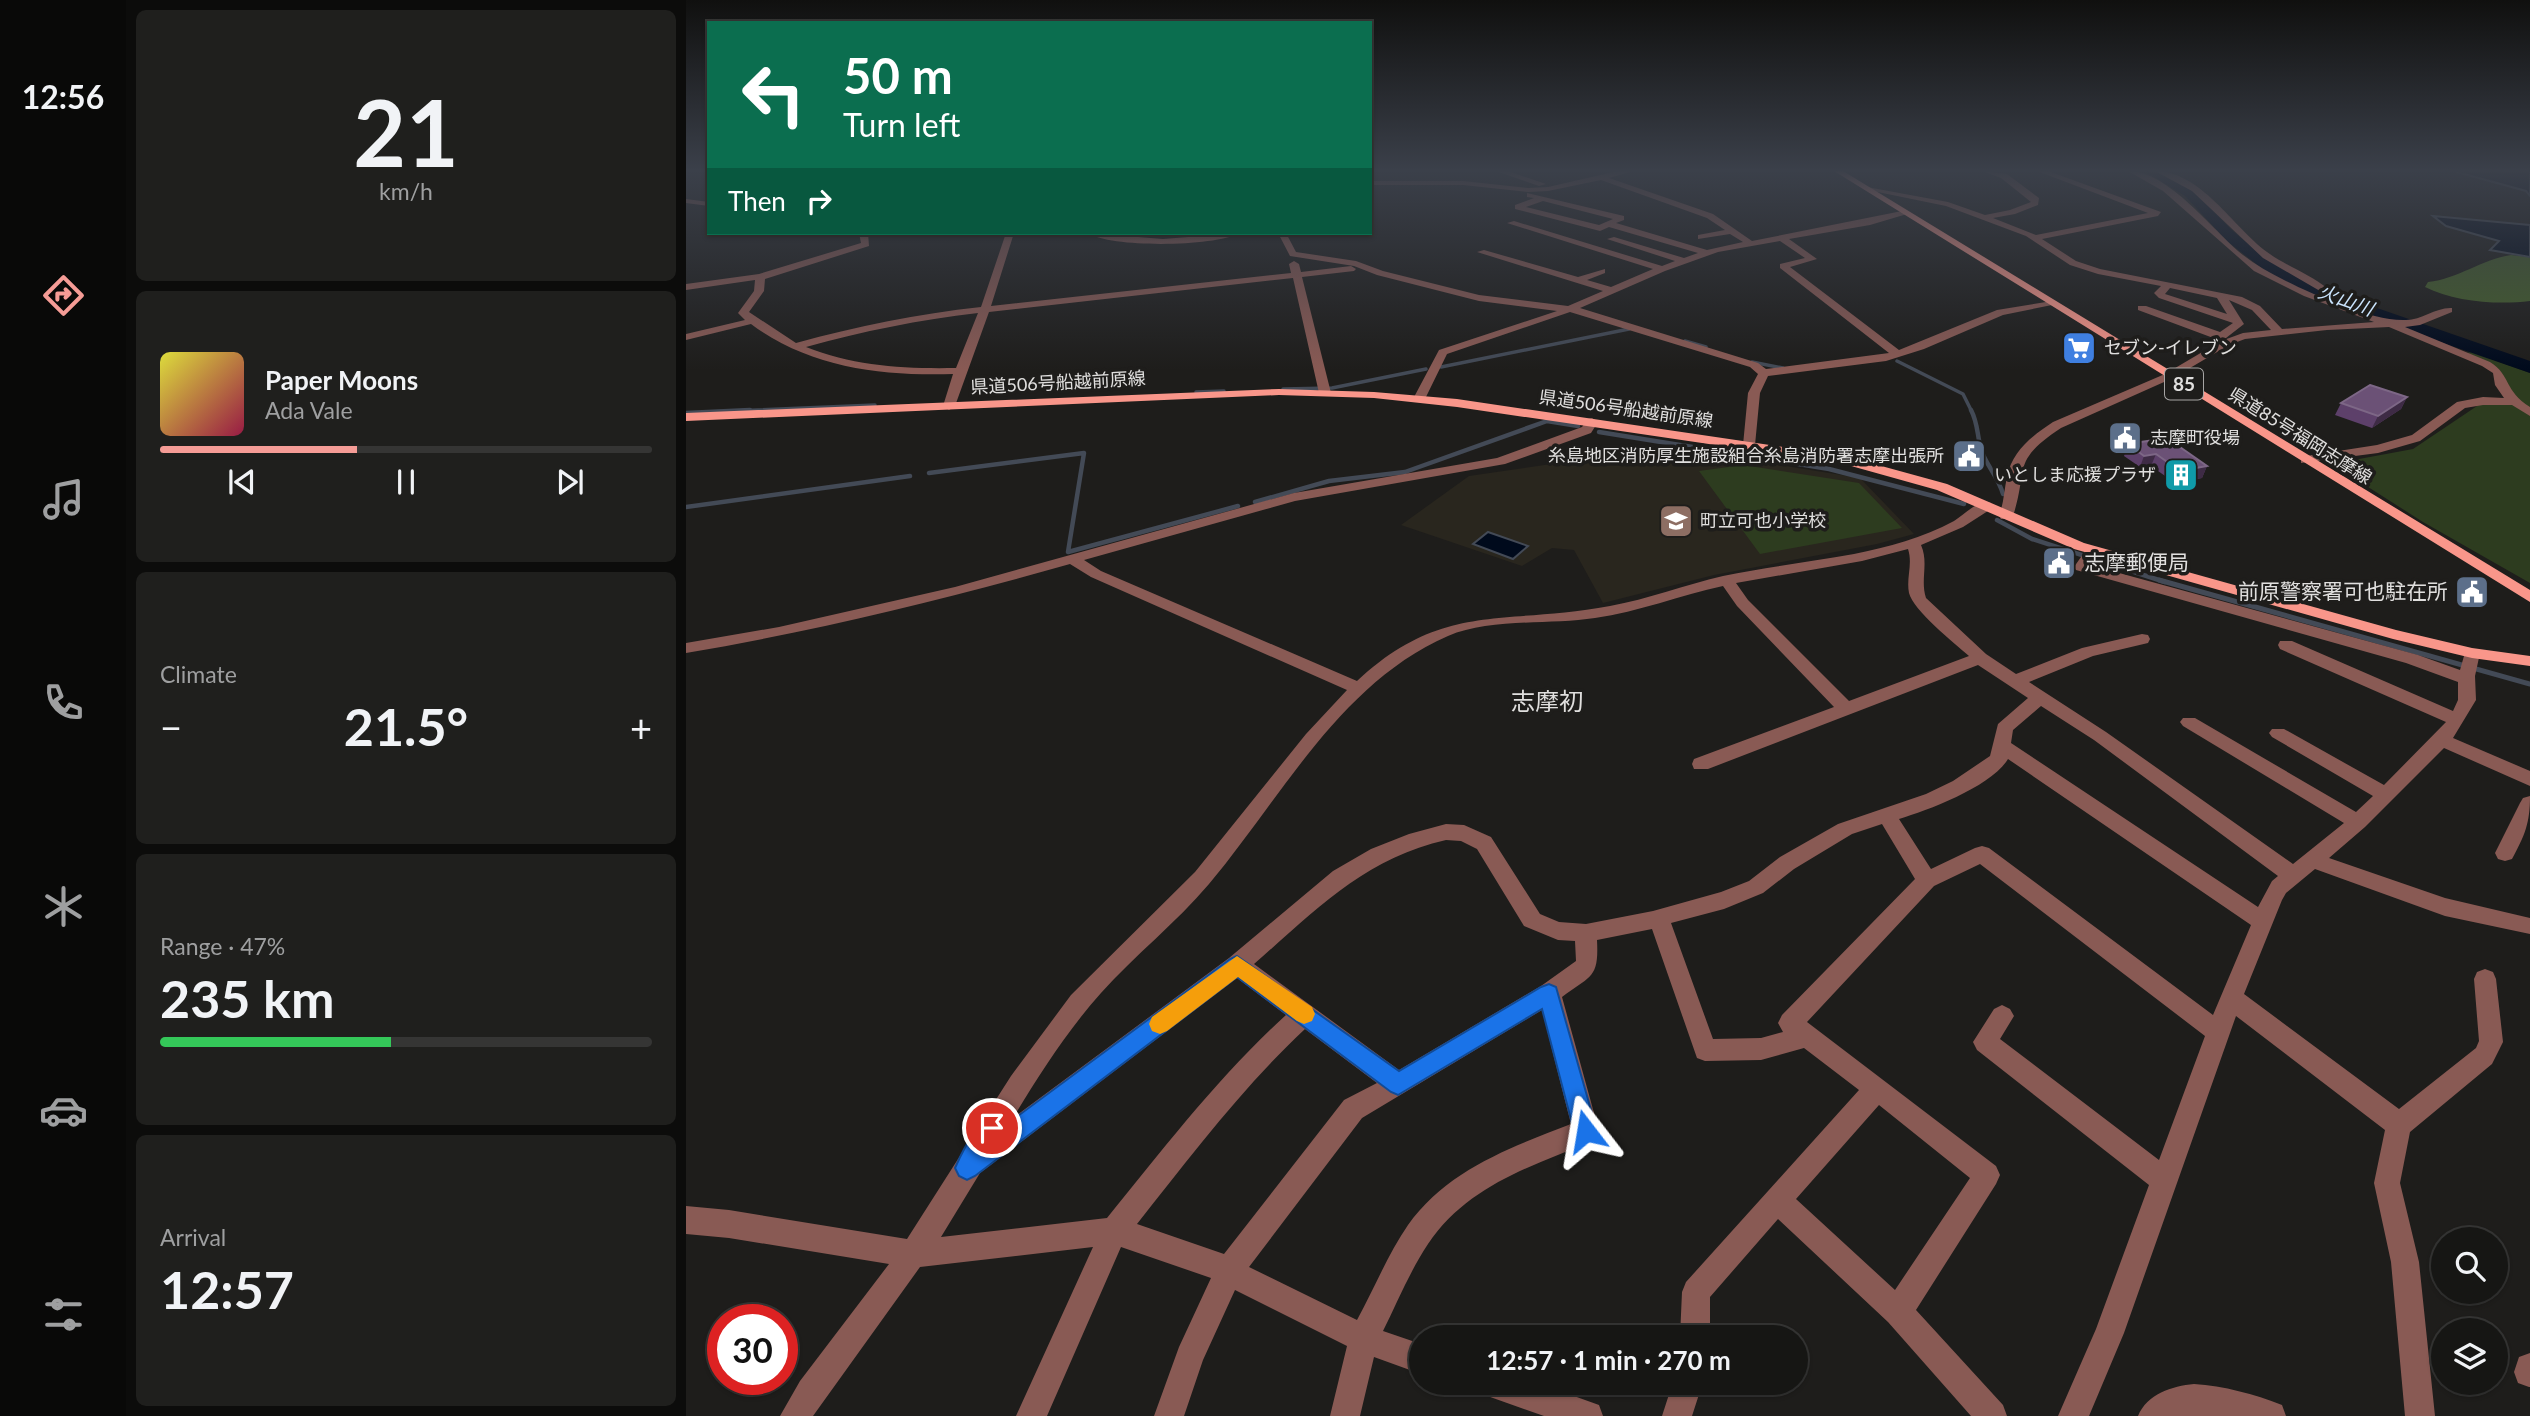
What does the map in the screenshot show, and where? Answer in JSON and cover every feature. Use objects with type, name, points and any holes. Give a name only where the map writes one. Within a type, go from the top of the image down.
[{"type":"main road","name":"県道85号福岡志摩線","points":[[1944,237],[2530,597]]},
{"type":"main road","name":"県道506号船越前原線","points":[[686,417],[1324,390],[1419,399],[1749,444],[1885,469],[1942,487],[2006,516],[2093,550],[2290,607],[2469,669],[2530,661]]},
{"type":"street","points":[[686,287],[760,277],[862,247],[866,242],[863,237]]},
{"type":"street","points":[[949,406],[1009,237]]},
{"type":"street","points":[[1122,237],[1169,240],[1216,237]]},
{"type":"street","points":[[1284,237],[1293,254],[1324,390]]},
{"type":"street","points":[[1557,237],[1662,269]]},
{"type":"street","points":[[1653,237],[1707,253]]},
{"type":"street","points":[[1741,237],[1748,242]]},
{"type":"street","points":[[1419,399],[1443,352],[1570,310],[1610,290],[1683,261],[1773,237]]},
{"type":"street","points":[[1781,237],[1812,259],[1783,266],[1898,355]]},
{"type":"street","points":[[2036,237],[2073,263],[2111,274],[2239,299],[2256,308],[2278,331]]},
{"type":"street","points":[[2215,237],[2260,271],[2291,288],[2486,364],[2498,372],[2500,386],[2514,402],[2530,412]]},
{"type":"street","points":[[2243,237],[2294,274],[2337,295],[2418,322]]},
{"type":"street","points":[[1611,239],[1683,261]]},
{"type":"street","points":[[1492,255],[1513,247]]},
{"type":"street","points":[[1481,252],[1610,290]]},
{"type":"street","points":[[1293,254],[1356,264],[1362,268],[1479,298],[1570,310],[1754,365],[1764,373],[1840,366],[1898,355],[2001,313],[2052,304]]},
{"type":"street","points":[[1520,263],[1542,255]]},
{"type":"street","points":[[1549,272],[1569,264]]},
{"type":"street","points":[[794,347],[898,320],[1362,268]]},
{"type":"street","points":[[1577,281],[1601,271]]},
{"type":"street","points":[[760,277],[759,291],[743,313],[794,347],[815,357],[879,370],[960,371]]},
{"type":"street","points":[[2169,284],[2160,293],[2162,296],[2237,320]]},
{"type":"street","points":[[2156,367],[2163,366],[2237,328],[2237,320],[2220,294]]},
{"type":"street","points":[[2142,308],[2222,336]]},
{"type":"street","points":[[2006,516],[2016,465],[2031,444],[2057,425],[2169,376],[2225,344],[2243,336],[2278,331],[2393,326],[2418,322],[2448,310]]},
{"type":"street","points":[[686,337],[752,321]]},
{"type":"street","points":[[1749,444],[1754,393],[1764,373]]},
{"type":"street","points":[[2306,460],[2378,449],[2416,438],[2469,402],[2514,402]]},
{"type":"street","points":[[686,648],[779,632],[958,591],[1294,497],[1500,461],[1587,430],[1592,422]]},
{"type":"street","points":[[795,1416],[914,1254],[1048,1041],[1080,1000],[1112,965],[1167,915],[1202,878],[1297,757],[1360,689],[1399,656],[1445,631],[1476,625],[1595,614],[1727,580],[1871,554],[1950,530],[1986,506]]},
{"type":"street","points":[[1912,542],[1920,555],[1916,593],[1919,600],[1980,658],[2100,736],[2293,875]]},
{"type":"street","points":[[2073,1416],[2109,1333],[2231,998],[2279,887],[2358,822],[2442,740],[2457,720],[2467,700],[2469,669],[2412,659],[2081,567],[2093,550]]},
{"type":"street","points":[[1072,559],[1096,574],[1360,689]]},
{"type":"street","points":[[1727,580],[1742,603],[1847,710]]},
{"type":"street","points":[[2014,681],[2088,652],[2142,639]]},
{"type":"street","points":[[2286,646],[2457,720]]},
{"type":"street","points":[[1701,764],[1980,658]]},
{"type":"street","points":[[967,1168],[1237,965],[1340,877],[1378,855],[1416,839],[1446,832],[1464,834],[1484,843],[1532,920],[1558,931],[1586,933],[1659,919],[1678,911],[1710,905],[1756,887],[1787,863],[1845,829],[1961,788],[1999,759],[2004,728],[2039,698]]},
{"type":"street","points":[[2189,722],[2358,822]]},
{"type":"street","points":[[2278,733],[2387,795]]},
{"type":"street","points":[[2442,740],[2530,779]]},
{"type":"street","points":[[2001,745],[2263,922]]},
{"type":"street","points":[[2505,853],[2530,803]]},
{"type":"street","points":[[1887,815],[1927,880]]},
{"type":"street","points":[[1898,1312],[1987,1175],[1790,1023],[1927,880],[1982,854],[2219,1033]]},
{"type":"street","points":[[2312,860],[2445,907],[2528,926]]},
{"type":"street","points":[[1659,919],[1705,1050],[1762,1049],[1807,1036]]},
{"type":"street","points":[[1169,1416],[1189,1357],[1229,1271],[1353,1109],[1549,993],[1587,966],[1586,933]]},
{"type":"street","points":[[1237,965],[1398,1084]]},
{"type":"street","points":[[2420,1416],[2405,1262],[2387,1183],[2399,1125],[2484,1056],[2491,1042],[2485,979]]},
{"type":"street","points":[[1345,1416],[1363,1339],[1417,1236],[1441,1206],[1503,1163],[1586,1131],[1549,993]]},
{"type":"street","points":[[2231,998],[2399,1125]]},
{"type":"street","points":[[1031,1416],[1114,1231],[1217,1103],[1262,1053],[1304,1014]]},
{"type":"street","points":[[2002,1016],[1985,1042],[2165,1181]]},
{"type":"street","points":[[1695,1325],[1696,1292],[1877,1088]]},
{"type":"street","points":[[1777,1200],[1898,1312],[1992,1416]]},
{"type":"street","points":[[686,1220],[729,1224],[914,1254],[1114,1231],[1206,1260],[1363,1339],[1409,1355]]},
{"type":"street","points":[[1527,1395],[1588,1416]]},
{"type":"street","points":[[1677,1416],[1684,1395]]},
{"type":"street","points":[[2153,1416],[2161,1408],[2181,1399],[2207,1399],[2271,1416]]},
{"type":"shaded area","points":[[1667,447],[1860,478],[1914,534],[1877,544],[1714,575],[1603,603],[1574,550],[1552,548],[1522,566],[1401,525],[1469,476]]},
{"type":"green space","points":[[2511,255],[2530,257],[2530,301],[2476,301],[2449,296],[2425,287],[2428,282]]},
{"type":"green space","points":[[2472,352],[2530,373],[2530,583],[2423,522],[2332,464],[2413,449],[2480,404],[2520,404],[2499,370],[2467,353]]},
{"type":"green space","points":[[1743,465],[1859,483],[1902,528],[1760,554],[1699,471]]},
{"type":"water","points":[[2485,237],[2530,237],[2530,257],[2490,250],[2499,241]]},
{"type":"water","points":[[1488,532],[1528,546],[1513,559],[1473,544]]},
{"type":"building","points":[[2370,385],[2407,397],[2378,416],[2341,403]]},
{"type":"building","points":[[2167,438],[2207,466],[2180,471],[2156,454],[2144,456],[2128,444]]},
{"type":"waterway","name":"火山川","points":[[2231,237],[2270,267],[2322,295],[2530,367]]},
{"type":"waterway","points":[[1441,367],[1629,329]]},
{"type":"waterway","points":[[1685,341],[1706,347]]},
{"type":"waterway","points":[[1897,361],[1963,394],[1971,410]]},
{"type":"waterway","points":[[1752,362],[1783,368]]},
{"type":"waterway","points":[[1283,389],[1332,388],[1426,369]]},
{"type":"waterway","points":[[1196,392],[1224,391]]},
{"type":"waterway","points":[[709,412],[875,405]]},
{"type":"waterway","points":[[686,413],[750,410]]},
{"type":"waterway","points":[[1971,410],[1983,454],[2003,494]]},
{"type":"waterway","points":[[1255,502],[1329,481],[1405,472],[1547,421],[1578,426]]},
{"type":"waterway","points":[[1599,432],[1829,469],[1964,504]]},
{"type":"waterway","points":[[929,473],[1084,453],[1068,552],[1238,506]]},
{"type":"waterway","points":[[686,507],[910,476]]},
{"type":"waterway","points":[[1997,520],[2032,539],[2165,582]]},
{"type":"waterway","points":[[2159,580],[2530,684]]},
{"type":"slow traffic","points":[[1160,1024],[1237,965],[1304,1014]]},
{"type":"place","name":"セブン-イレブン","points":[[2079,348]]},
{"type":"place","name":"志摩町役場","points":[[2125,438]]},
{"type":"place","name":"糸島地区消防厚生施設組合糸島消防署志摩出張所","points":[[1969,456]]},
{"type":"place","name":"いとしま応援プラザ","points":[[2181,475]]},
{"type":"place","name":"町立可也小学校","points":[[1676,521]]},
{"type":"place","name":"志摩郵便局","points":[[2059,563]]},
{"type":"place","name":"前原警察署可也駐在所","points":[[2472,592]]},
{"type":"district","name":"志摩初","points":[[1547,702]]},
{"type":"route","points":[[992,1128],[967,1168],[1237,965],[1398,1084],[1549,993],[1586,1131]]}]
